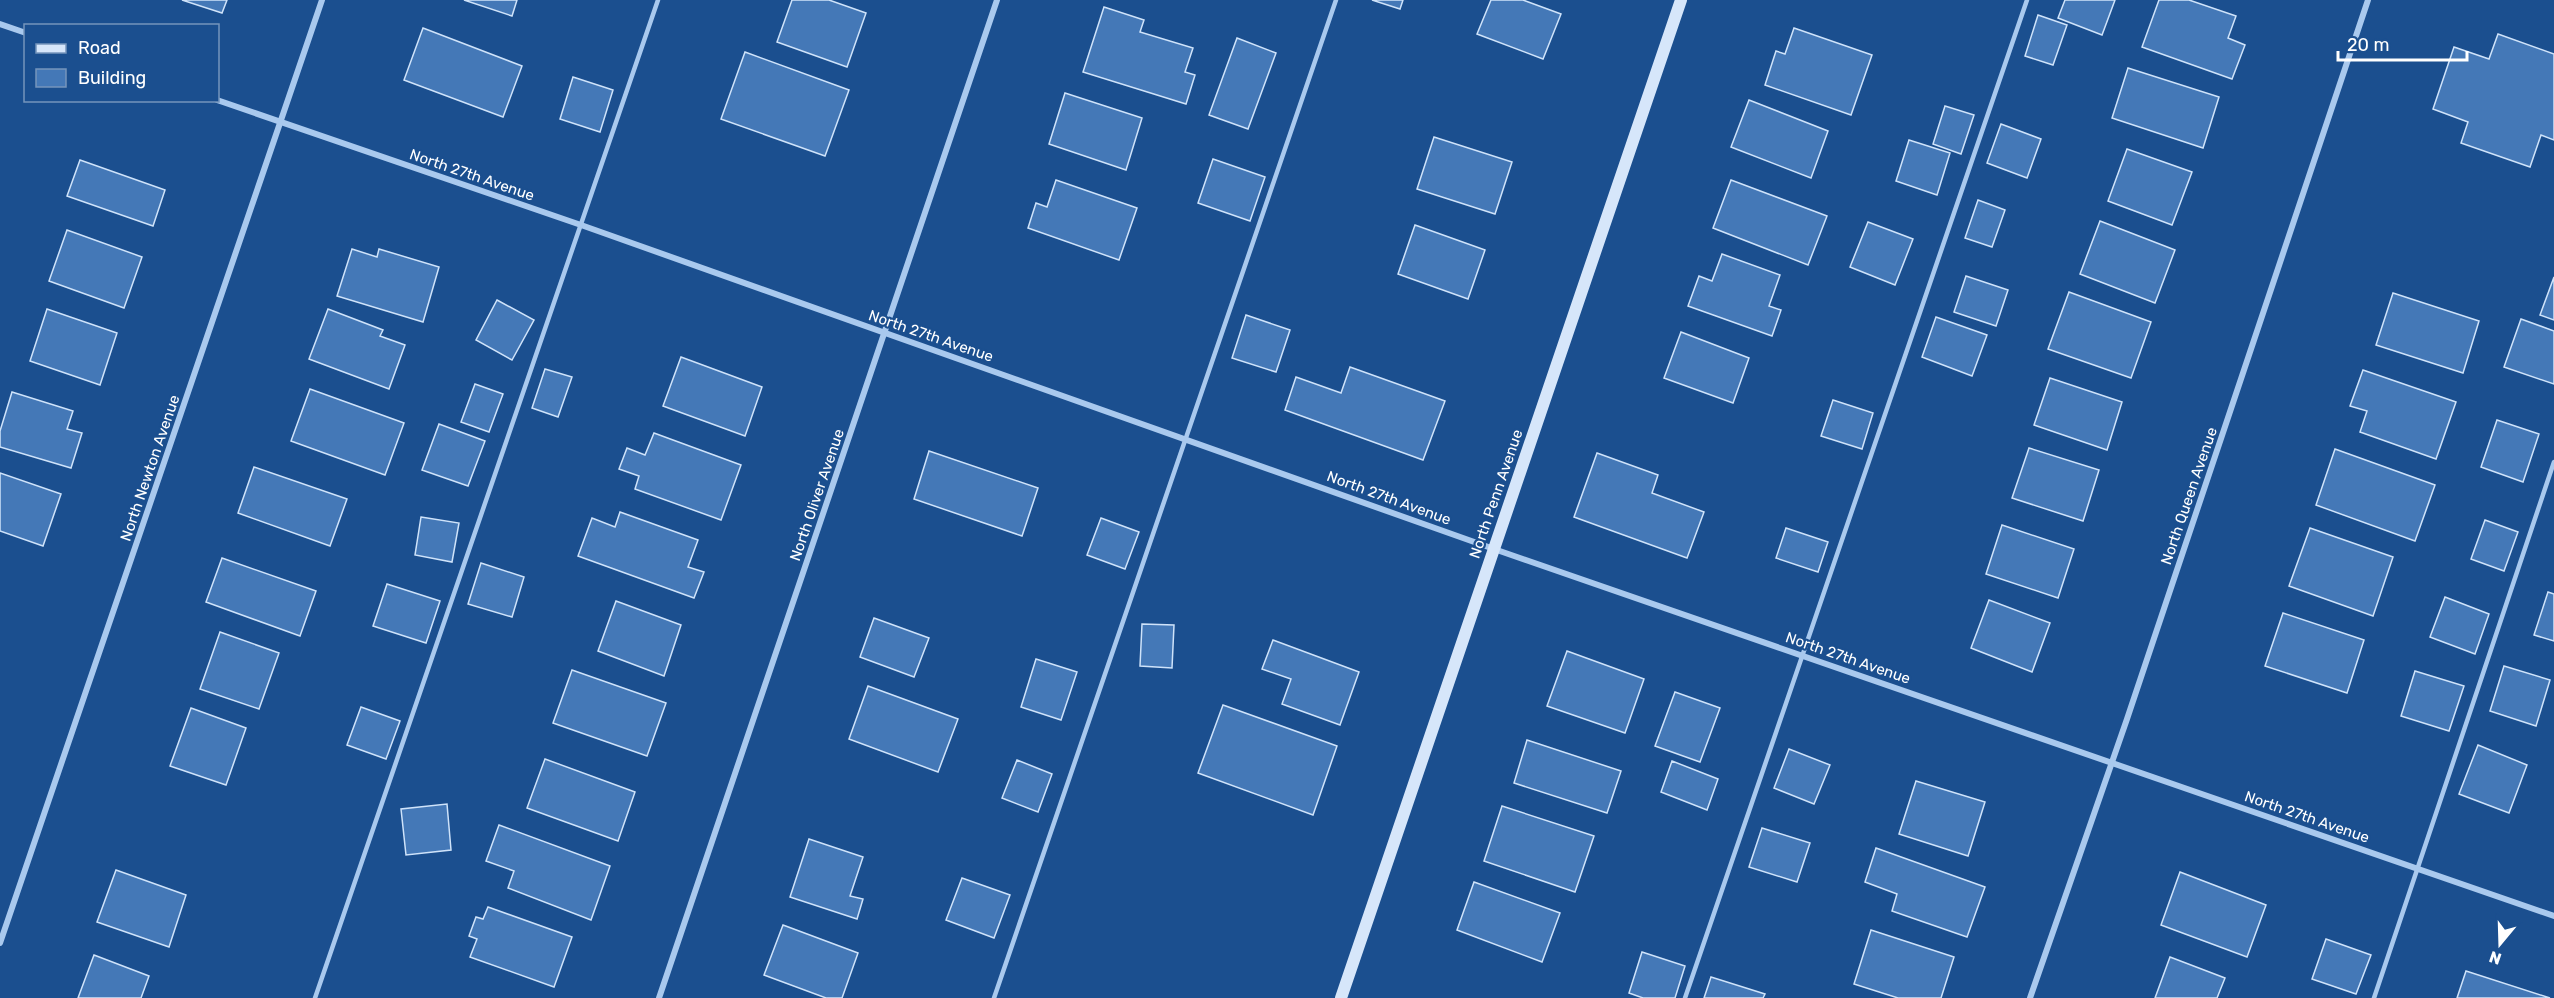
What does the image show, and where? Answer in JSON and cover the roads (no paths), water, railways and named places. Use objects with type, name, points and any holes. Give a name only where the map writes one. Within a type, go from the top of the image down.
[{"type":"main road","name":"North Penn Avenue","points":[[1341,998],[1681,0]]},
{"type":"street","name":"North Newton Avenue","points":[[0,943],[322,0]]},
{"type":"street","name":"North Oliver Avenue","points":[[659,998],[997,0]]},
{"type":"street","name":"North Queen Avenue","points":[[2030,998],[2112,762],[2368,0]]},
{"type":"street","points":[[0,24],[24,32]]},
{"type":"street","name":"North 27th Avenue","points":[[219,101],[1188,438],[1494,549],[2554,915]]},
{"type":"lane","points":[[315,998],[658,0]]},
{"type":"lane","points":[[994,998],[1188,438],[1336,0]]},
{"type":"lane","points":[[1685,998],[2027,0]]},
{"type":"lane","points":[[2374,998],[2554,462]]}]
